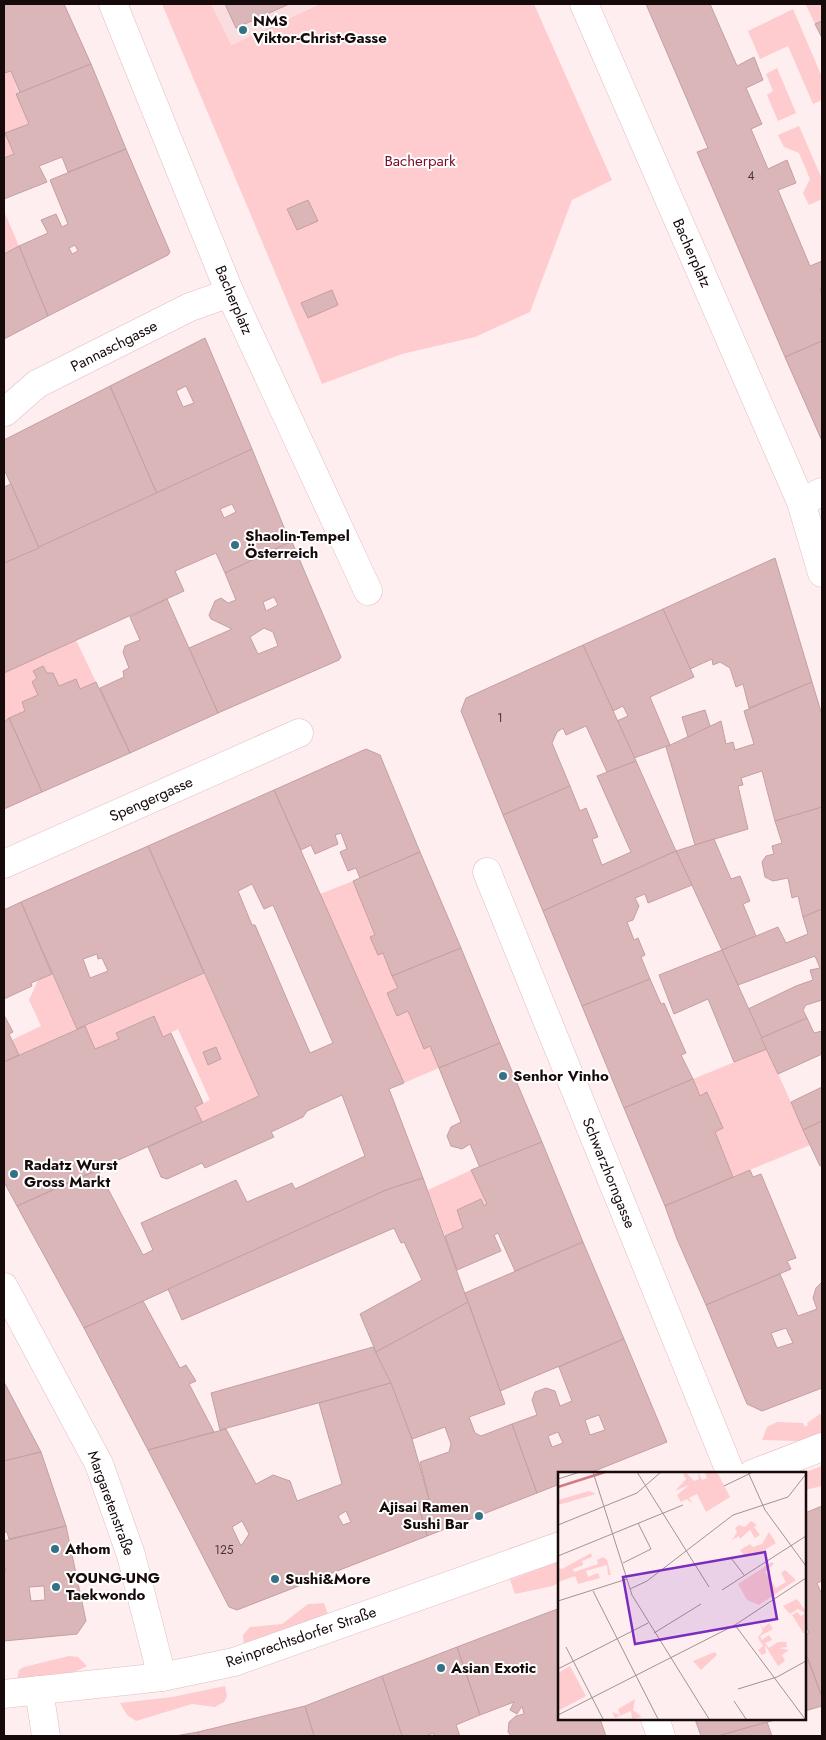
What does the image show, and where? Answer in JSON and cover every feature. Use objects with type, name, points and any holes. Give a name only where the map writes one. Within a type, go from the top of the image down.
[{"type":"street","name":"Bacherplatz","points":[[113,4],[230,293],[368,591]]},
{"type":"street","name":"Bacherplatz","points":[[584,4],[812,497],[822,573]]},
{"type":"street","name":"Pannaschgasse","points":[[5,412],[37,384],[190,307],[230,293]]},
{"type":"street","name":"Spengergasse","points":[[4,864],[299,733]]},
{"type":"street","name":"Schwarzhorngasse","points":[[487,872],[730,1472]]},
{"type":"street","name":"Margaretenstraße","points":[[4,1287],[100,1464],[131,1555],[162,1677]]},
{"type":"street","points":[[757,1472],[822,1447]]},
{"type":"street","name":"Reinprechtsdorfer Straße","points":[[4,1694],[162,1677],[234,1662],[558,1547]]},
{"type":"street","points":[[39,1690],[46,1736]]},
{"type":"street","points":[[655,1720],[661,1736]]},
{"type":"shaded area","name":"NMS Viktor-Christ-Gasse","points":[[211,4],[320,4],[230,45]]},
{"type":"green space","name":"Bacherpark","points":[[162,4],[211,4],[231,45],[320,4],[534,4],[612,180],[572,200],[530,312],[475,337],[402,354],[322,384]],"holes":[[[332,290],[338,305],[308,318],[301,303]]]},
{"type":"green space","points":[[822,4],[822,21],[815,24],[806,5]]},
{"type":"green space","points":[[793,9],[822,77],[822,100],[813,104],[788,46],[760,59],[748,31]]},
{"type":"green space","points":[[777,68],[796,113],[778,121],[767,95],[773,91],[766,74]]},
{"type":"green space","points":[[11,71],[29,124],[6,133],[14,154],[4,158],[4,73]]},
{"type":"green space","points":[[799,126],[822,179],[822,199],[809,205],[803,193],[810,179],[799,153],[784,147],[778,135]]},
{"type":"green space","points":[[4,211],[19,246],[4,254]]},
{"type":"green space","points":[[76,640],[96,682],[80,689],[75,679],[59,686],[53,674],[47,673],[43,666],[33,671],[37,678],[32,682],[38,695],[22,702],[25,711],[4,722],[4,673]]},
{"type":"green space","points":[[353,881],[375,935],[370,937],[378,955],[383,953],[398,988],[387,993],[397,1015],[408,1011],[424,1048],[430,1046],[439,1068],[404,1083],[320,894]]},
{"type":"green space","points":[[204,973],[259,1096],[202,1122],[195,1107],[210,1100],[178,1029],[163,1037],[153,1016],[116,1033],[119,1039],[95,1049],[85,1026]],"holes":[[[216,1047],[221,1059],[208,1065],[203,1052]]]},
{"type":"green space","points":[[52,974],[77,1029],[19,1055],[12,1040],[41,1026],[29,1000],[38,980]]},
{"type":"green space","points":[[767,1049],[810,1145],[733,1177],[715,1132],[722,1128],[708,1092],[700,1096],[693,1079]]},
{"type":"green space","points":[[471,1170],[487,1204],[484,1206],[481,1199],[457,1210],[463,1228],[445,1236],[428,1190]]},
{"type":"green space","points":[[822,1414],[822,1434],[797,1441],[762,1440],[767,1427],[777,1422],[803,1423],[805,1427],[808,1425],[807,1423]]},
{"type":"green space","points":[[822,1466],[822,1486],[806,1490],[806,1472]]},
{"type":"green space","points":[[558,1562],[558,1583],[553,1586],[515,1594],[510,1580]]},
{"type":"green space","points":[[324,1603],[329,1617],[244,1648],[243,1635],[250,1627],[282,1624],[308,1604]]},
{"type":"green space","points":[[69,1656],[78,1657],[87,1666],[62,1675],[17,1680],[19,1670],[24,1667]]},
{"type":"green space","points":[[225,1686],[227,1696],[224,1702],[215,1707],[192,1704],[136,1721],[127,1715],[120,1703],[172,1697]]},
{"type":"building","points":[[4,4],[64,4],[91,64],[20,93],[11,71],[4,73]]},
{"type":"building","points":[[225,4],[289,4],[236,28]]},
{"type":"building","points":[[646,4],[710,4],[737,66],[754,57],[763,80],[746,88],[762,124],[751,129],[768,169],[787,160],[796,183],[778,190],[810,266],[822,261],[822,288],[820,289],[822,295],[822,341],[785,357],[697,152],[708,148]]},
{"type":"building","points":[[822,21],[822,38],[815,24]]},
{"type":"building","points":[[91,64],[126,149],[68,172],[62,157],[39,166],[47,182],[4,199],[4,158],[14,154],[5,133],[29,124],[16,94]]},
{"type":"building","points":[[126,149],[170,252],[168,255],[48,316],[19,246],[48,233],[41,220],[56,214],[62,227],[68,224],[50,180]],"holes":[[[75,245],[78,251],[72,254],[69,248]]]},
{"type":"building","points":[[308,200],[318,221],[297,230],[287,209]]},
{"type":"building","points":[[19,246],[48,316],[4,339],[4,254]]},
{"type":"building","points":[[332,290],[338,305],[308,318],[301,303]]},
{"type":"building","points":[[205,338],[252,449],[157,494],[110,386]],"holes":[[[186,386],[194,403],[183,407],[176,391]]]},
{"type":"building","points":[[822,341],[822,441],[785,357]]},
{"type":"building","points":[[110,386],[157,494],[39,548],[4,469],[4,440]]},
{"type":"building","points":[[252,449],[290,542],[225,573],[216,553],[175,571],[184,591],[4,673],[4,563]],"holes":[[[232,504],[236,512],[224,518],[220,509]]]},
{"type":"building","points":[[11,484],[39,548],[4,563],[4,487]]},
{"type":"building","points":[[292,542],[341,657],[339,660],[218,713],[189,648],[232,629],[211,619],[209,615],[215,601],[221,598],[228,603],[236,600],[225,573]],"holes":[[[274,597],[278,605],[266,611],[263,602]],[[264,628],[273,632],[278,646],[258,654],[250,637]]]},
{"type":"building","points":[[775,558],[812,682],[749,708],[743,684],[736,687],[730,668],[720,662],[713,665],[712,659],[690,669],[663,609]]},
{"type":"building","points":[[167,599],[218,713],[130,753],[100,688],[124,677],[123,671],[129,668],[123,652],[125,646],[140,640],[130,617]]},
{"type":"building","points":[[663,609],[694,677],[650,697],[670,745],[634,758],[617,721],[628,716],[623,706],[613,711],[583,645]]},
{"type":"building","points":[[583,645],[636,761],[607,772],[586,726],[566,735],[563,728],[557,732],[552,743],[570,786],[503,815],[461,711],[466,698]]},
{"type":"building","points":[[43,666],[47,673],[53,673],[59,686],[76,679],[80,689],[96,682],[130,753],[42,792],[9,718],[25,711],[22,702],[38,695],[32,682],[37,678],[33,671]]},
{"type":"building","points":[[812,682],[822,715],[822,807],[775,821],[762,771],[741,778],[743,785],[738,786],[748,829],[695,845],[666,747],[721,721],[726,744],[733,742],[735,750],[754,744],[744,711]]},
{"type":"building","points":[[705,710],[710,726],[688,737],[682,717]]},
{"type":"building","points":[[9,718],[42,792],[4,809],[4,722]]},
{"type":"building","points":[[366,749],[380,755],[420,852],[360,878],[356,868],[348,871],[340,852],[347,849],[341,833],[335,835],[338,844],[315,854],[311,845],[301,850],[274,790]]},
{"type":"building","points":[[636,761],[676,851],[543,911],[503,815],[570,786],[580,811],[586,808],[598,837],[592,839],[602,865],[631,852],[597,776]]},
{"type":"building","points":[[274,790],[404,1083],[389,1089],[423,1178],[386,1190],[84,1328],[17,1206],[98,1170],[143,1255],[153,1250],[141,1223],[236,1180],[247,1202],[292,1183],[295,1189],[365,1156],[342,1095],[307,1111],[303,1117],[271,1132],[274,1137],[205,1168],[202,1163],[167,1179],[161,1177],[148,1147],[259,1096],[148,846]],"holes":[[[252,884],[264,909],[273,905],[333,1043],[310,1053],[255,925],[252,925],[238,891]]]},
{"type":"building","points":[[822,807],[822,909],[803,917],[798,896],[792,898],[788,878],[773,881],[765,877],[762,862],[766,856],[774,854],[772,846],[782,843],[775,821]]},
{"type":"building","points":[[714,839],[731,879],[740,876],[750,901],[743,904],[756,936],[722,950],[676,851]]},
{"type":"building","points":[[148,846],[204,973],[77,1029],[21,902]],"holes":[[[97,954],[98,959],[102,958],[108,971],[90,978],[83,959]]]},
{"type":"building","points":[[676,851],[692,885],[648,903],[645,894],[635,898],[639,906],[633,920],[627,922],[634,940],[638,938],[645,955],[641,957],[650,979],[582,1006],[543,911]]},
{"type":"building","points":[[420,852],[461,948],[392,976],[383,953],[378,955],[370,937],[375,935],[353,881]]},
{"type":"building","points":[[21,902],[52,974],[31,983],[32,986],[4,999],[4,910]]},
{"type":"building","points":[[822,909],[822,1000],[806,1005],[803,1010],[807,1018],[761,1038],[748,1009],[813,980],[810,970],[820,968],[815,956],[738,985],[722,950],[778,927],[786,943],[808,934],[803,917]]},
{"type":"building","points":[[461,948],[500,1043],[439,1068],[430,1046],[424,1049],[408,1011],[397,1016],[387,993],[398,988],[392,976]]},
{"type":"building","points":[[722,950],[767,1049],[734,1062],[708,999],[674,1014],[659,975]]},
{"type":"building","points":[[650,979],[661,1004],[664,1003],[686,1053],[681,1055],[693,1079],[624,1108],[582,1006]]},
{"type":"building","points":[[4,1015],[13,1032],[9,1034],[19,1055],[4,1062]]},
{"type":"building","points":[[154,1016],[163,1037],[171,1033],[203,1103],[195,1107],[202,1122],[17,1206],[4,1182],[4,1062],[85,1026],[95,1049],[119,1039],[116,1033]]},
{"type":"building","points":[[807,1018],[814,1033],[822,1031],[822,1054],[778,1074],[761,1038]]},
{"type":"building","points":[[500,1043],[542,1142],[480,1168],[470,1144],[462,1149],[451,1146],[447,1136],[451,1127],[461,1122],[439,1068]]},
{"type":"building","points":[[216,1047],[221,1059],[208,1065],[203,1052]]},
{"type":"building","points":[[693,1079],[700,1096],[707,1092],[723,1128],[715,1132],[733,1177],[665,1206],[624,1108]]},
{"type":"building","points":[[822,1087],[822,1121],[803,1130],[791,1102]]},
{"type":"building","points":[[822,1121],[822,1165],[820,1166],[803,1130]]},
{"type":"building","points":[[542,1142],[583,1242],[515,1271],[498,1233],[494,1235],[501,1251],[457,1270],[445,1236],[463,1228],[457,1210],[481,1199],[484,1206],[487,1204],[471,1170]]},
{"type":"building","points":[[750,1170],[753,1177],[761,1174],[796,1258],[787,1261],[791,1269],[706,1305],[677,1239],[665,1206]]},
{"type":"building","points":[[423,1178],[468,1302],[376,1352],[360,1314],[422,1280],[404,1242],[401,1243],[394,1228],[182,1320],[168,1289],[386,1190]]},
{"type":"building","points":[[583,1242],[624,1339],[500,1391],[465,1293]]},
{"type":"building","points":[[780,1274],[798,1316],[817,1309],[813,1298],[816,1288],[822,1282],[822,1388],[762,1411],[747,1404],[706,1305]],"holes":[[[786,1328],[793,1343],[777,1348],[771,1333]]]},
{"type":"building","points":[[143,1301],[180,1368],[186,1365],[196,1381],[189,1384],[214,1432],[148,1450],[84,1328]]},
{"type":"building","points":[[468,1302],[505,1404],[469,1417],[475,1433],[481,1436],[512,1424],[537,1493],[427,1536],[418,1503],[429,1499],[420,1462],[449,1452],[451,1444],[445,1427],[412,1439],[376,1352]]},
{"type":"building","points":[[624,1339],[667,1442],[592,1472],[558,1472],[558,1485],[537,1493],[512,1424],[537,1415],[532,1400],[535,1392],[546,1388],[555,1391],[560,1406],[572,1401],[559,1367]],"holes":[[[599,1415],[605,1430],[590,1435],[585,1420]],[[558,1432],[563,1443],[552,1447],[548,1436]]]},
{"type":"building","points":[[373,1347],[391,1383],[220,1430],[211,1393]]},
{"type":"building","points":[[4,1382],[41,1452],[4,1461]]},
{"type":"building","points":[[391,1383],[412,1439],[429,1499],[418,1503],[427,1536],[237,1610],[229,1607],[148,1450],[226,1429],[256,1484],[273,1475],[290,1481],[297,1501],[342,1484],[319,1403]],"holes":[[[346,1511],[351,1522],[343,1525],[338,1516]],[[242,1521],[249,1534],[241,1546],[232,1527]]]},
{"type":"building","points":[[41,1452],[66,1526],[9,1539],[7,1532],[4,1532],[4,1461]]},
{"type":"building","points":[[822,1506],[822,1581],[817,1583],[822,1595],[822,1697],[806,1654],[806,1634],[809,1633],[806,1625],[806,1513]]},
{"type":"building","points":[[66,1526],[86,1621],[77,1634],[4,1641],[4,1571],[6,1571],[4,1564],[4,1541]],"holes":[[[44,1586],[45,1600],[31,1601],[29,1587]]]},
{"type":"building","points":[[558,1609],[558,1720],[600,1720],[606,1736],[511,1736],[508,1732],[509,1722],[516,1716],[524,1714],[522,1706],[517,1714],[510,1710],[514,1702],[480,1715],[457,1647]]},
{"type":"building","points":[[457,1647],[480,1715],[456,1725],[460,1736],[434,1736],[433,1733],[426,1736],[402,1736],[382,1676]]},
{"type":"building","points":[[808,1660],[822,1697],[822,1706],[806,1711],[806,1661]]},
{"type":"building","points":[[382,1676],[402,1736],[314,1736],[305,1706]]},
{"type":"building","points":[[305,1706],[314,1736],[199,1736],[198,1732]]},
{"type":"building","points":[[695,1720],[775,1720],[718,1736],[701,1736]]},
{"type":"building","points":[[767,1722],[772,1736],[718,1736]]},
{"type":"building","points":[[198,1732],[199,1736],[175,1736]]},
{"type":"place","name":"NMS Viktor-Christ-Gasse","points":[[243,30]]},
{"type":"place","name":"Shaolin-Tempel Österreich","points":[[235,545]]},
{"type":"place","name":"Senhor Vinho","points":[[503,1076]]},
{"type":"place","name":"Radatz Wurst Gross Markt","points":[[14,1174]]},
{"type":"place","name":"Ajisai Ramen Sushi Bar","points":[[479,1516]]},
{"type":"place","name":"Athom","points":[[55,1549]]},
{"type":"place","name":"Sushi&More","points":[[275,1579]]},
{"type":"place","name":"YOUNG-UNG Taekwondo","points":[[56,1587]]},
{"type":"place","name":"Asian Exotic","points":[[441,1668]]}]
